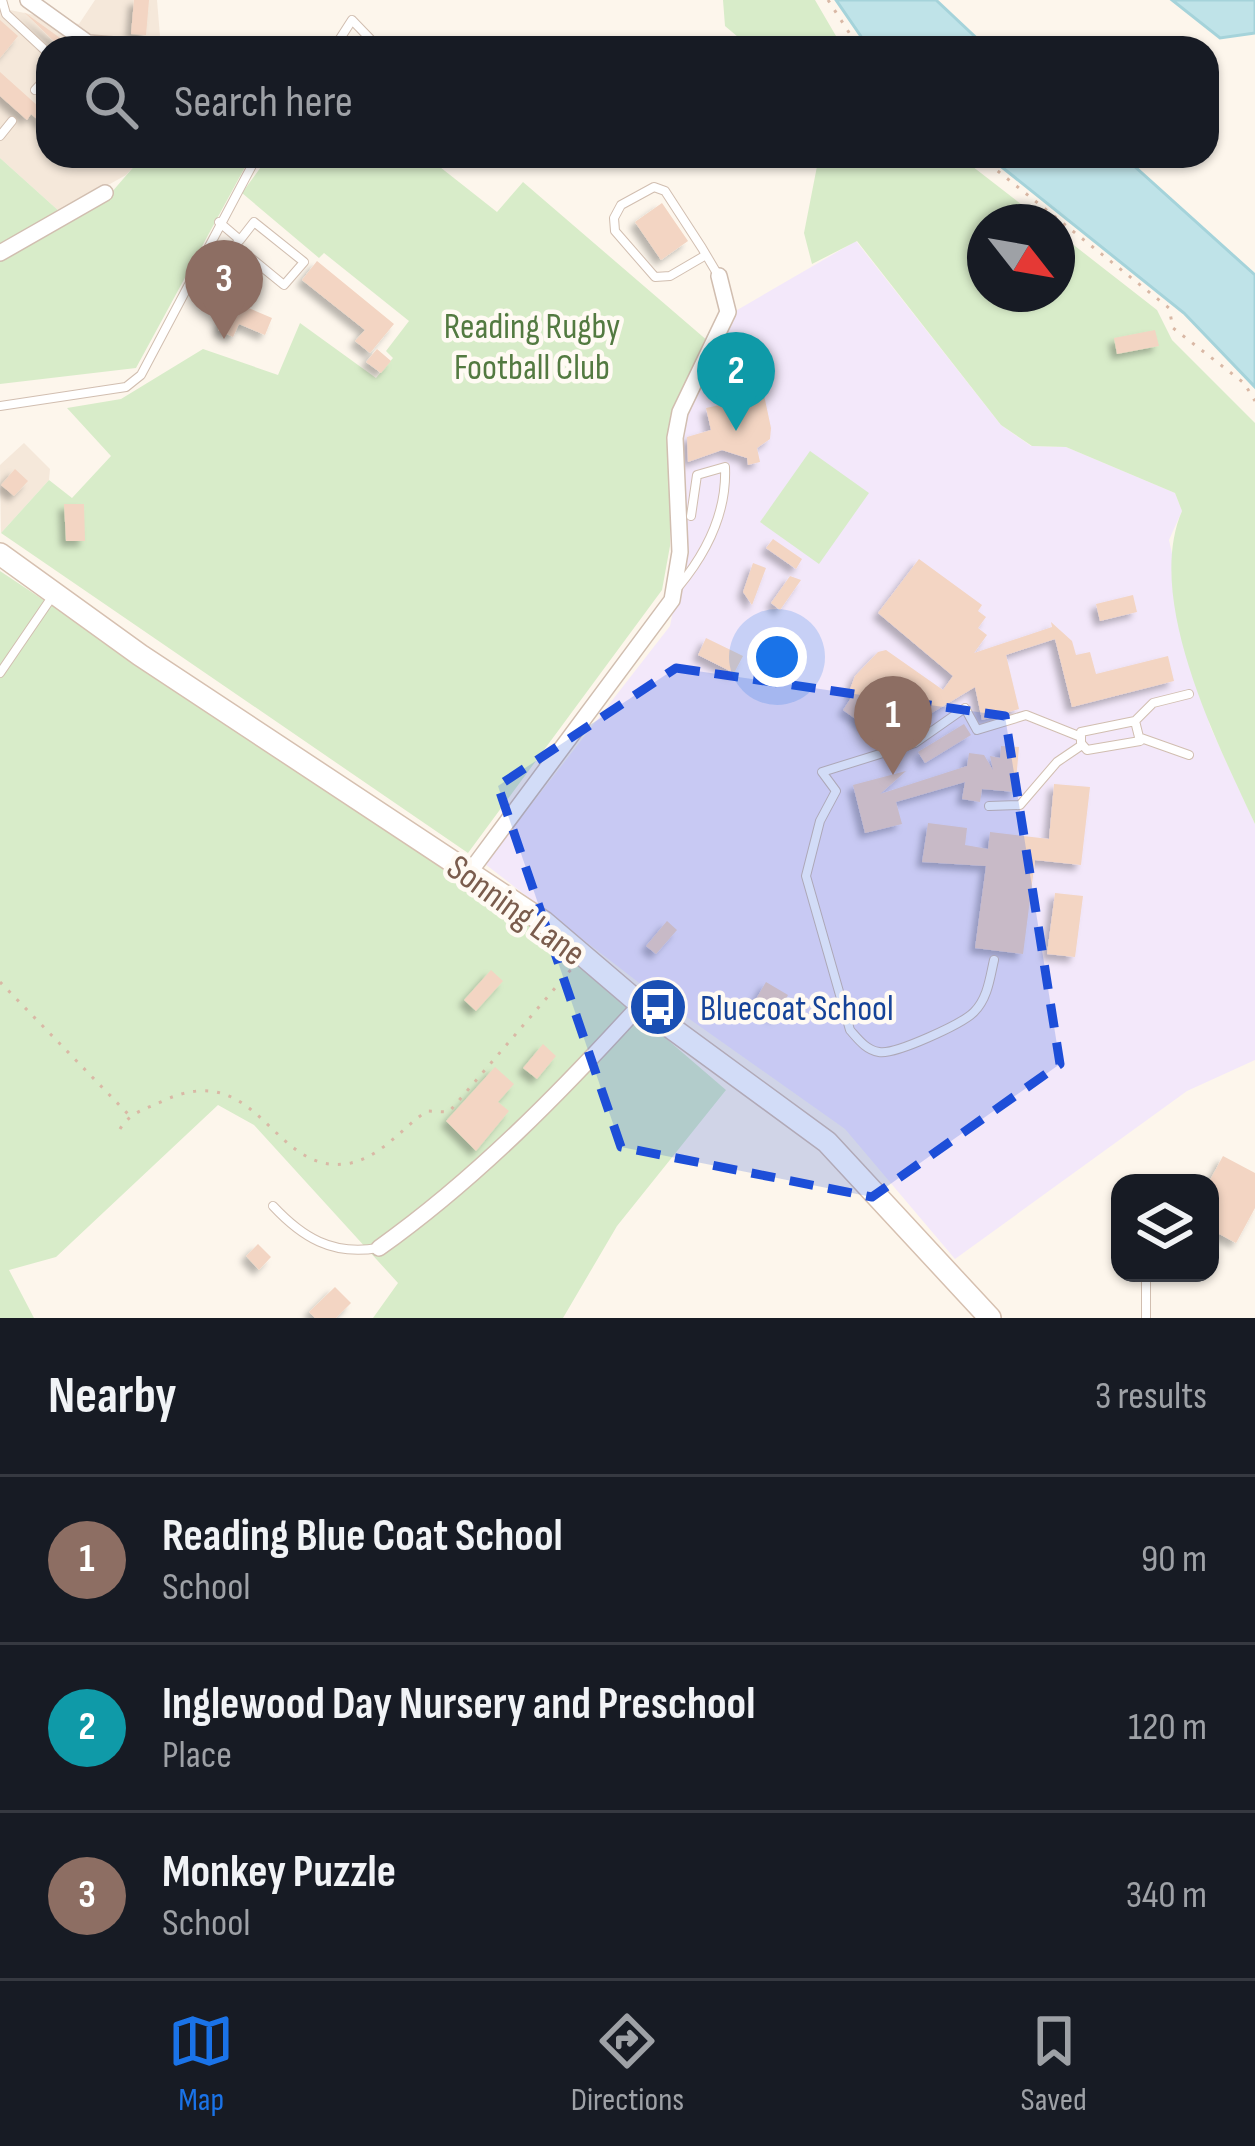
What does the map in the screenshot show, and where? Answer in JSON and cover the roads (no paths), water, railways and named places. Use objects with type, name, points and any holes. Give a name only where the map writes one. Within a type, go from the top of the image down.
[{"type":"main road","name":"Sonning Lane","points":[[0,554],[469,873],[827,1142],[990,1318]]},
{"type":"street","points":[[28,0],[78,36]]},
{"type":"street","points":[[0,253],[105,193]]},
{"type":"street","points":[[469,873],[656,625],[673,593],[680,551],[674,438],[680,412],[728,312],[719,276]]},
{"type":"street","points":[[379,1248],[428,1213],[525,1123],[640,1004]]},
{"type":"lane","points":[[2,0],[6,14],[36,42]]},
{"type":"lane","points":[[342,36],[352,20],[367,36]]},
{"type":"lane","points":[[0,136],[12,122]]},
{"type":"lane","points":[[0,406],[126,387],[141,375],[250,168]]},
{"type":"lane","points":[[706,254],[670,276],[655,277],[614,231],[614,218],[621,205],[654,187],[665,191],[706,254],[719,276]]},
{"type":"lane","points":[[219,222],[240,240]]},
{"type":"lane","points":[[254,222],[304,262],[284,285],[236,245],[240,240],[254,222]]},
{"type":"lane","points":[[673,593],[698,562],[726,498],[725,467],[697,475],[692,516]]},
{"type":"lane","points":[[0,673],[55,593]]},
{"type":"lane","points":[[989,806],[1019,805],[1081,741],[1081,732],[1135,721],[1154,703],[1190,694]]},
{"type":"lane","points":[[994,960],[985,996],[973,1014],[903,1048],[882,1053],[864,1046],[850,1030],[806,876],[820,820],[836,791],[822,772],[915,743],[965,708],[977,730],[1026,715],[1111,750],[1141,738],[1189,755]]},
{"type":"lane","points":[[1135,721],[1141,738]]},
{"type":"lane","points":[[273,1206],[306,1240],[359,1251],[379,1248]]},
{"type":"lane","points":[[1146,1282],[1147,1318]]},
{"type":"water","points":[[836,0],[936,0],[974,36],[861,36]]},
{"type":"water","points":[[1172,0],[1255,0],[1255,33],[1217,36]]},
{"type":"water","points":[[1003,168],[1136,168],[1255,275],[1255,387],[1184,313],[1075,226],[1075,204],[1048,204]]},
{"type":"place","name":"Monkey Puzzle","points":[[224,339]]},
{"type":"place","name":"Inglewood Day Nursery and Preschool","points":[[736,431]]},
{"type":"place","name":"Reading Blue Coat School","points":[[893,775]]},
{"type":"place","name":"Bluecoat School","points":[[658,1007]]},
{"type":"park label","name":"Reading Rugby Football Club","points":[[532,346]]}]
